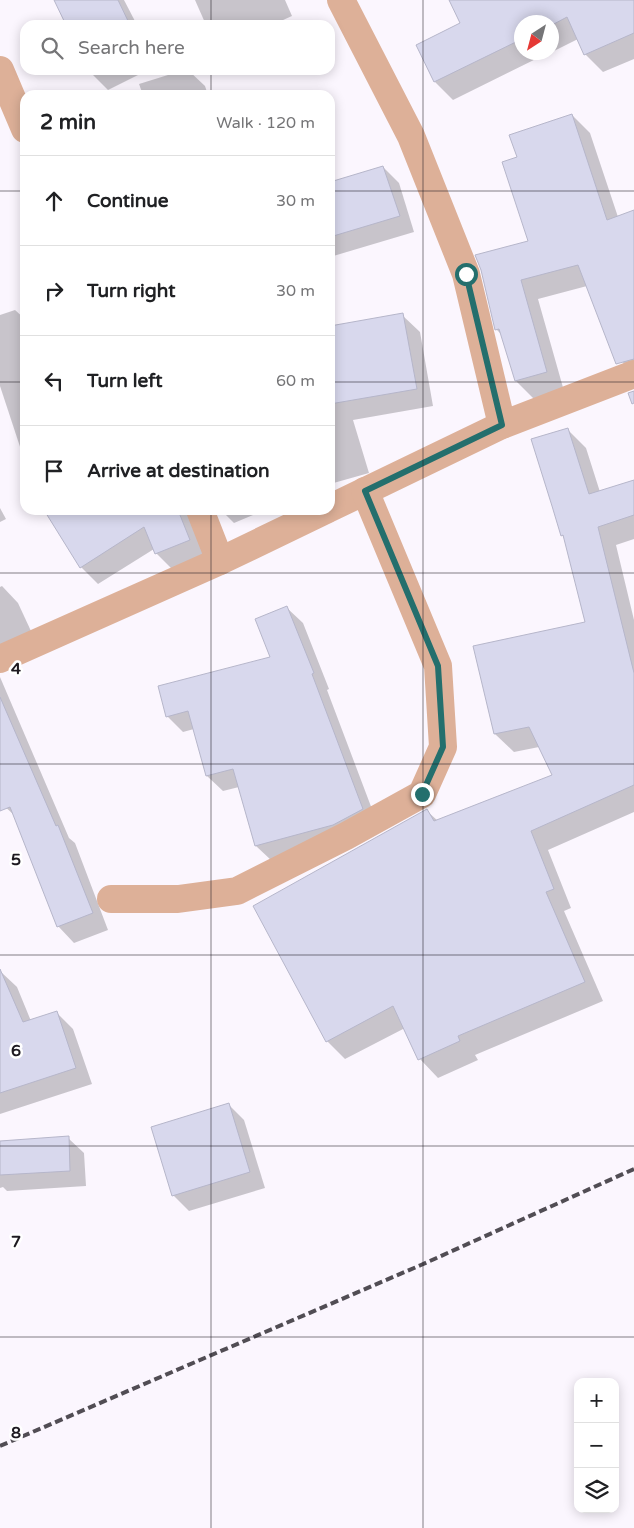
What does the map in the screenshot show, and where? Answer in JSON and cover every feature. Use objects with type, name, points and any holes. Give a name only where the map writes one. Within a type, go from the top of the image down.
[{"type":"street","points":[[341,0],[411,136],[466,274],[502,425]]},
{"type":"street","points":[[0,70],[20,117]]},
{"type":"street","points":[[335,506],[502,425],[634,374]]},
{"type":"street","points":[[111,899],[178,900],[236,891],[346,836],[422,794],[443,747],[438,666],[365,491]]},
{"type":"street","points":[[202,515],[220,561]]},
{"type":"street","points":[[0,659],[220,561],[316,515]]},
{"type":"building","points":[[54,0],[118,0],[128,20],[64,20]]},
{"type":"building","points":[[449,0],[634,0],[634,33],[584,55],[567,17],[559,21],[559,15],[514,15],[514,43],[434,82],[416,45],[460,23]]},
{"type":"building","points":[[572,114],[607,220],[634,210],[634,359],[616,364],[578,265],[521,280],[547,372],[515,381],[499,329],[495,330],[481,270],[475,255],[528,241],[502,162],[517,157],[509,135]]},
{"type":"building","points":[[383,166],[400,216],[335,236],[335,180]]},
{"type":"building","points":[[403,313],[417,389],[335,403],[335,325]]},
{"type":"building","points":[[634,391],[634,403],[632,404],[628,393]]},
{"type":"building","points":[[568,428],[589,494],[634,480],[634,515],[598,527],[634,673],[634,785],[531,831],[554,889],[546,892],[585,982],[458,1036],[460,1041],[418,1060],[393,1006],[326,1042],[253,906],[427,809],[434,821],[552,775],[529,727],[494,734],[473,646],[585,622],[563,535],[561,536],[531,439]]},
{"type":"building","points":[[47,515],[180,515],[190,540],[155,554],[144,527],[80,568]]},
{"type":"building","points":[[287,606],[314,673],[312,674],[363,809],[333,825],[255,846],[233,769],[206,776],[188,711],[166,717],[158,686],[270,657],[255,619]]},
{"type":"building","points":[[0,697],[56,826],[58,825],[93,913],[57,927],[10,807],[0,811]]},
{"type":"building","points":[[0,969],[23,1022],[57,1011],[76,1068],[0,1093]]},
{"type":"building","points":[[229,1103],[250,1172],[172,1196],[151,1127]]},
{"type":"building","points":[[69,1136],[70,1171],[0,1175],[0,1141]]},
{"type":"railway","points":[[0,1446],[421,1265],[634,1169]]},
{"type":"route","points":[[422,794],[443,747],[438,666],[365,491],[502,425],[466,274]]}]
